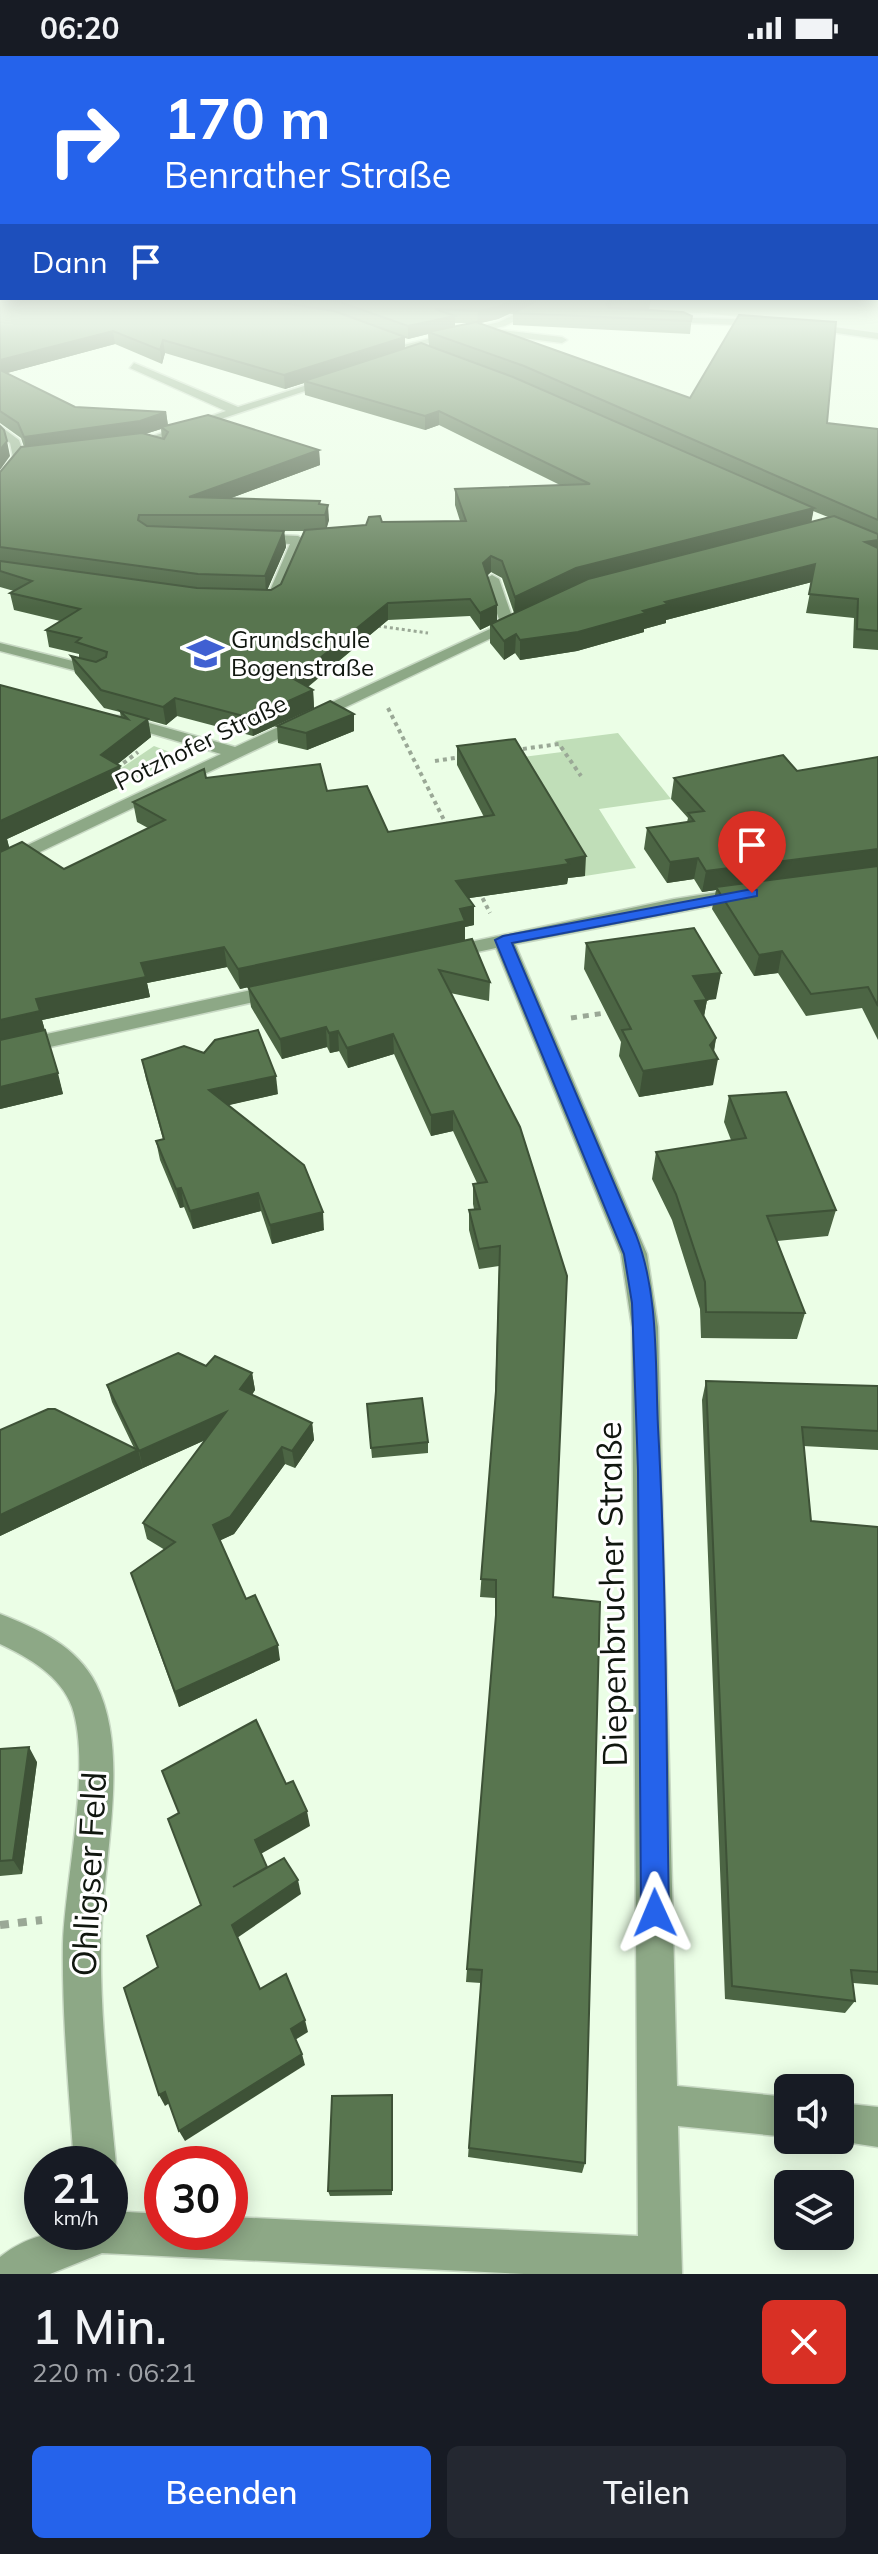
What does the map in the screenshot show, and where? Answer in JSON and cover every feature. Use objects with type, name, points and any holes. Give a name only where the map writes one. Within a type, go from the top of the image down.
[{"type":"street","points":[[209,402],[239,411]]},
{"type":"street","points":[[130,443],[145,441],[268,402]]},
{"type":"street","points":[[0,429],[15,442],[19,457]]},
{"type":"street","points":[[145,441],[163,449]]},
{"type":"street","points":[[0,483],[19,457],[37,455]]},
{"type":"street","points":[[239,538],[306,539],[273,600],[244,599]]},
{"type":"street","points":[[492,579],[508,625]]},
{"type":"street","name":"Potzhofer Straße","points":[[0,865],[531,614]]},
{"type":"street","points":[[0,647],[100,672]]},
{"type":"street","points":[[105,716],[236,753]]},
{"type":"street","points":[[421,958],[674,905],[761,892]]},
{"type":"street","name":"Diepenbrucher Straße","points":[[503,940],[634,1254],[645,1327],[659,2267]]},
{"type":"street","points":[[0,1051],[293,986]]},
{"type":"street","name":"Ohligser Feld","points":[[0,1629],[39,1645],[73,1675],[91,1713],[94,1755],[83,1916],[84,2011],[94,2146]]},
{"type":"street","points":[[657,2104],[774,2116]]},
{"type":"street","points":[[854,2124],[878,2127]]},
{"type":"street","points":[[128,2234],[659,2267]]},
{"type":"street","points":[[13,2274],[31,2260],[56,2250]]},
{"type":"path","points":[[368,624],[452,636],[469,643]]},
{"type":"path","points":[[377,685],[448,830]]},
{"type":"path","points":[[512,751],[559,744],[581,776],[578,777]]},
{"type":"path","points":[[435,761],[466,757]]},
{"type":"path","points":[[476,885],[503,940]]},
{"type":"green space","points":[[618,733],[671,799],[599,809],[636,868],[585,876],[515,758],[562,752],[555,741]]},
{"type":"green space","points":[[154,746],[175,754],[175,760],[138,779],[117,771]]},
{"type":"building","points":[[0,402],[64,402],[75,407],[166,412],[140,421],[24,437],[18,423],[0,411]]},
{"type":"building","points":[[375,402],[569,402],[814,508],[576,568],[515,597],[502,561],[491,556],[483,563],[497,605],[480,613],[470,599],[388,603],[294,679],[313,690],[251,718],[175,698],[163,707],[101,690],[71,656],[96,662],[106,657],[107,652],[76,642],[81,638],[46,630],[80,609],[10,593],[32,581],[0,571],[0,561],[197,588],[271,590],[281,584],[305,530],[366,525],[369,517],[380,516],[382,522],[466,521],[455,489],[590,484],[439,411],[425,416]]},
{"type":"building","points":[[606,402],[829,402],[827,423],[878,429],[878,520]]},
{"type":"building","points":[[208,415],[319,450],[189,497],[320,501],[319,504],[328,505],[325,515],[139,515],[138,520],[147,526],[284,531],[265,576],[198,574],[0,547],[0,472],[21,447],[142,433],[164,439],[168,432],[161,427]]},
{"type":"building","points":[[0,426],[7,441],[0,450]]},
{"type":"building","points":[[834,516],[878,534],[878,540],[865,542],[878,548],[878,631],[857,629],[858,599],[809,594],[815,564],[665,602],[668,604],[643,611],[646,613],[578,632],[520,640],[516,634],[504,641],[491,624],[588,579]]},
{"type":"building","points":[[0,685],[128,719],[120,711],[148,719],[101,755],[120,766],[0,821]]},
{"type":"building","points":[[330,701],[354,714],[306,733],[277,726]]},
{"type":"building","points":[[515,739],[586,856],[566,860],[569,864],[456,881],[474,906],[460,909],[465,921],[238,969],[224,947],[141,963],[146,977],[36,999],[40,1011],[0,1020],[0,852],[22,842],[64,869],[165,820],[133,802],[204,769],[206,778],[320,764],[327,791],[367,786],[388,832],[494,815],[457,746]]},
{"type":"building","points":[[783,755],[797,771],[878,757],[878,849],[706,871],[698,858],[670,862],[647,828],[694,821],[688,813],[704,811],[674,778]]},
{"type":"building","points":[[878,866],[878,1006],[868,987],[811,994],[782,951],[759,955],[716,887]]},
{"type":"building","points":[[694,928],[721,973],[693,976],[707,1000],[695,1001],[716,1038],[710,1045],[718,1059],[643,1071],[622,1030],[631,1029],[586,943]]},
{"type":"building","points":[[472,939],[490,982],[439,970],[520,1127],[567,1276],[553,1597],[600,1602],[585,2163],[469,2148],[482,1970],[467,1969],[496,1615],[496,1580],[481,1579],[496,1391],[500,1246],[479,1249],[469,1210],[480,1209],[473,1184],[487,1182],[453,1111],[431,1115],[393,1034],[347,1048],[338,1031],[329,1033],[326,1027],[280,1039],[248,987]]},
{"type":"building","points":[[45,1030],[58,1073],[0,1087],[0,1040]]},
{"type":"building","points":[[258,1030],[276,1076],[209,1090],[304,1165],[323,1212],[270,1225],[258,1193],[190,1211],[181,1188],[176,1189],[156,1141],[164,1139],[142,1060],[184,1046],[204,1053],[215,1040]]},
{"type":"building","points":[[786,1092],[836,1210],[767,1216],[805,1313],[706,1312],[705,1282],[676,1194],[656,1152],[746,1138],[729,1096]]},
{"type":"building","points":[[178,1353],[206,1366],[215,1356],[252,1373],[240,1389],[312,1423],[292,1451],[282,1447],[230,1517],[213,1525],[246,1599],[255,1595],[278,1645],[175,1692],[131,1573],[175,1542],[143,1523],[226,1412],[139,1451],[107,1385]]},
{"type":"building","points":[[706,1381],[878,1386],[878,1431],[802,1427],[811,1521],[878,1527],[878,1972],[851,1970],[855,2001],[732,1986]]},
{"type":"building","points":[[422,1398],[428,1442],[371,1448],[367,1404]]},
{"type":"building","points":[[48,1409],[55,1409],[138,1450],[0,1515],[0,1430]]},
{"type":"building","points":[[256,1720],[286,1784],[293,1781],[307,1811],[255,1840],[267,1867],[233,1887],[284,1858],[298,1880],[232,1925],[260,1989],[286,1974],[305,2020],[291,2029],[302,2054],[179,2131],[165,2092],[159,2095],[124,1988],[158,1967],[147,1936],[201,1905],[168,1819],[179,1813],[162,1771]]},
{"type":"building","points":[[29,1747],[13,1860],[0,1861],[0,1749]]},
{"type":"building","points":[[392,2095],[392,2190],[328,2191],[332,2096]]},
{"type":"place","name":"Grundschule Bogenstraße","points":[[205,654]]},
{"type":"route","points":[[655,1913],[649,1470],[642,1303],[634,1254],[503,940],[674,905],[752,893]]}]
